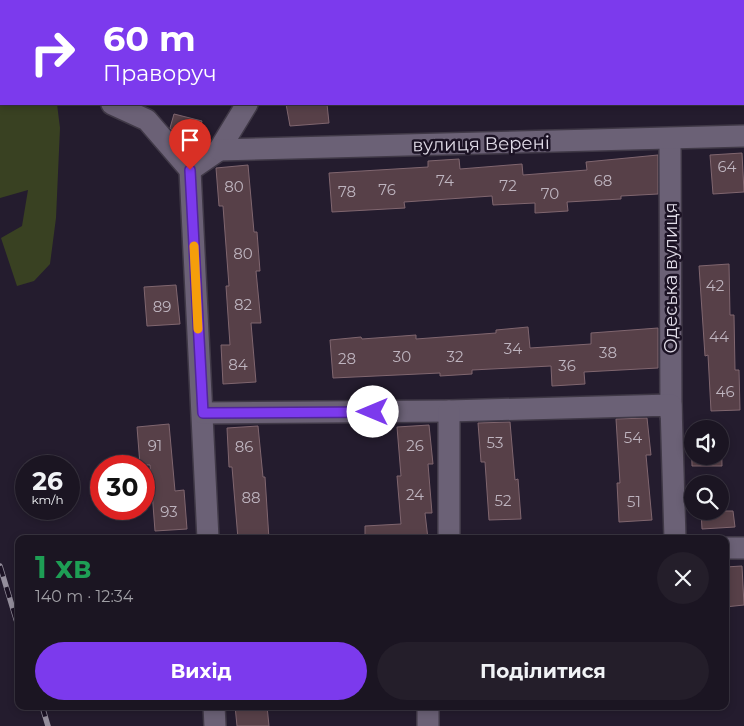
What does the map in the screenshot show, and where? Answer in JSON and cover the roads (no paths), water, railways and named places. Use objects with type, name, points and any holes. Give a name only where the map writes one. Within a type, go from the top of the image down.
[{"type":"street","points":[[117,105],[149,112],[190,170],[208,535]]},
{"type":"street","points":[[190,170],[219,150],[246,105]]},
{"type":"street","name":"вулиця Верені","points":[[219,150],[744,136]]},
{"type":"street","name":"Одеська вулиця","points":[[670,139],[671,416],[675,535]]},
{"type":"street","points":[[203,413],[449,411],[671,406],[671,416]]},
{"type":"street","points":[[448,535],[449,411]]},
{"type":"street","points":[[729,548],[744,548]]},
{"type":"street","points":[[214,710],[215,726]]},
{"type":"street","points":[[428,710],[428,726]]},
{"type":"railway","points":[[0,566],[15,616]]},
{"type":"railway","points":[[43,710],[48,726]]}]
